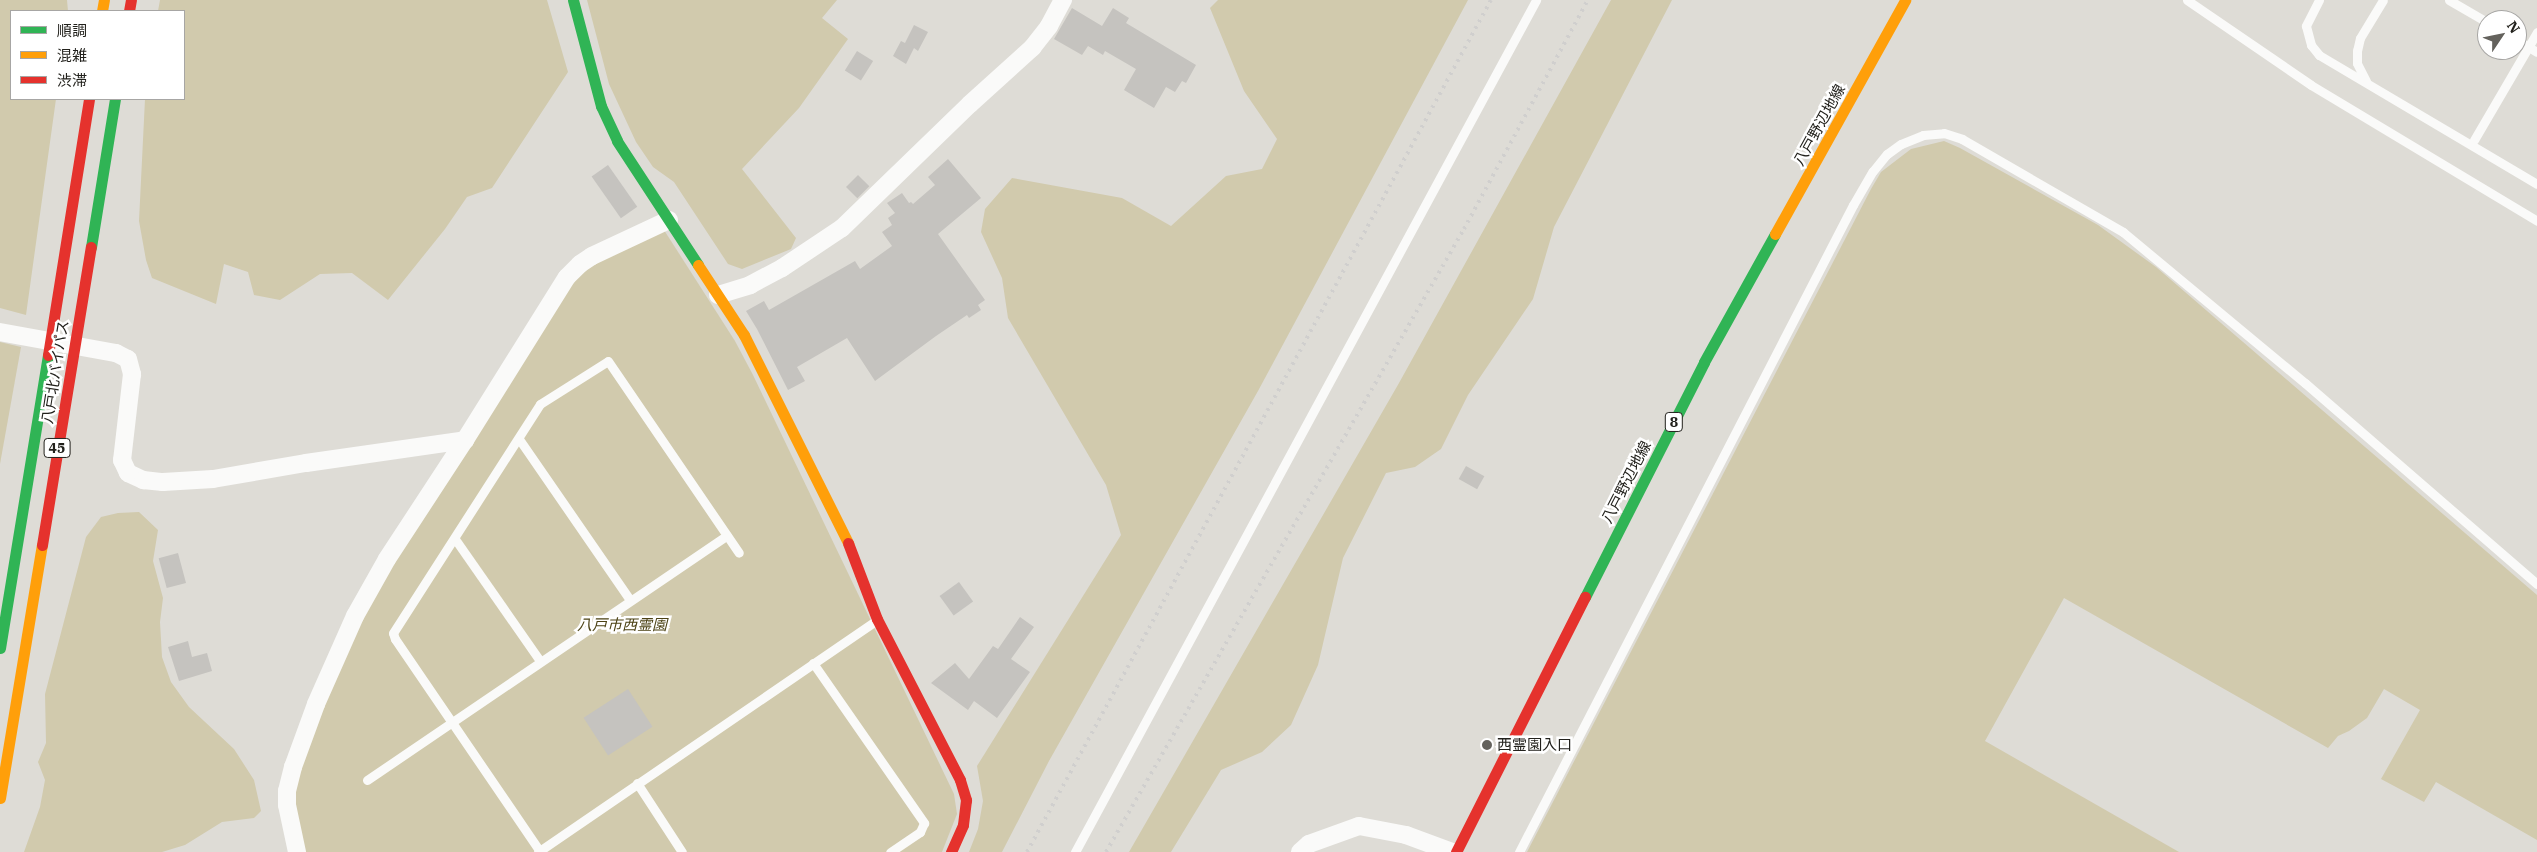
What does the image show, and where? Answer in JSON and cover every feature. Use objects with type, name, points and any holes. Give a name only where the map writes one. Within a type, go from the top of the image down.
[{"type":"main road","points":[[573,0],[601,106],[617,141],[744,335],[851,550],[878,620],[960,780],[966,800],[963,825],[952,852]]},
{"type":"main road","name":"八戸野辺地線","points":[[1456,852],[1704,362],[1906,0]]},
{"type":"main road","name":"八戸北バイパス","points":[[0,648],[89,100]]},
{"type":"main road","name":"八戸北バイパス","points":[[0,798],[115,100]]},
{"type":"street","points":[[718,294],[750,285],[782,268],[842,228],[970,104],[1032,48],[1049,26],[1063,0]]},
{"type":"street","points":[[296,852],[286,806],[287,791],[316,704],[355,616],[387,559],[465,440],[567,277],[580,264],[592,256],[669,220]]},
{"type":"street","points":[[0,332],[116,353],[128,359],[132,374],[122,460],[128,474],[143,480],[163,482],[213,479],[465,440]]},
{"type":"street","points":[[1300,852],[1309,844],[1359,826],[1406,835],[1452,852]]},
{"type":"lane","points":[[1075,852],[1536,0]]},
{"type":"lane","points":[[2187,0],[2311,85],[2537,221]]},
{"type":"lane","points":[[2319,0],[2306,26],[2311,45],[2320,55],[2537,184]]},
{"type":"lane","points":[[2367,83],[2357,64],[2357,51],[2360,38],[2382,0]]},
{"type":"lane","points":[[2449,0],[2477,16]]},
{"type":"lane","points":[[2474,140],[2537,32]]},
{"type":"lane","points":[[2528,47],[2537,52]]},
{"type":"lane","points":[[1518,852],[1853,205],[1873,171],[1887,154],[1901,144],[1923,135],[1944,133],[1962,139],[2123,232],[2305,383],[2537,584]]},
{"type":"lane","points":[[739,553],[608,361],[540,404],[393,633],[395,639],[538,851],[878,620]]},
{"type":"lane","points":[[518,440],[630,600]]},
{"type":"lane","points":[[367,780],[726,535]]},
{"type":"lane","points":[[455,539],[540,661]]},
{"type":"lane","points":[[813,663],[924,823],[920,832],[890,852]]},
{"type":"lane","points":[[637,783],[682,852]]},
{"type":"green space","points":[[0,0],[67,0],[68,10],[10,10],[10,100],[56,100],[26,315],[0,308]]},
{"type":"green space","points":[[160,0],[547,0],[568,72],[492,188],[467,197],[445,229],[388,300],[352,273],[320,274],[280,300],[254,295],[248,272],[224,264],[216,304],[152,278],[146,260],[139,221],[145,100],[185,100],[185,10],[158,10]]},
{"type":"green space","points":[[587,0],[837,0],[822,18],[848,39],[799,108],[742,169],[796,238],[791,249],[742,269],[728,264],[674,182],[653,167],[636,142],[609,84]]},
{"type":"green space","points":[[1218,0],[1468,0],[1258,391],[1049,761],[1002,852],[969,852],[978,829],[983,801],[977,766],[1121,535],[1106,485],[1008,318],[1002,278],[981,232],[985,209],[1012,178],[1122,198],[1171,226],[1226,176],[1262,169],[1277,139],[1244,91],[1210,8]]},
{"type":"green space","points":[[1611,0],[1672,0],[1554,227],[1533,299],[1468,395],[1441,449],[1415,467],[1386,473],[1343,558],[1318,665],[1291,725],[1262,752],[1221,770],[1171,852],[1129,852],[1399,383]]},
{"type":"green space","points":[[1944,141],[1960,148],[2098,225],[2156,267],[2537,595],[2537,840],[2436,782],[2424,802],[2381,779],[2420,710],[2384,689],[2367,718],[2349,731],[2338,736],[2328,748],[2064,598],[1985,741],[2179,852],[1527,852],[1871,189],[1881,172],[1911,149]]},
{"type":"green space","name":"八戸市西霊園","points":[[664,230],[735,341],[753,375],[954,794],[957,814],[942,852],[303,852],[293,788],[300,762],[359,623],[394,558],[576,276],[586,265]]},
{"type":"green space","points":[[0,342],[21,347],[0,464]]},
{"type":"green space","points":[[139,512],[158,530],[153,561],[163,598],[160,622],[162,657],[171,682],[189,707],[234,749],[254,780],[261,811],[254,818],[222,822],[185,845],[162,852],[24,852],[40,807],[45,780],[38,762],[46,743],[45,694],[86,537],[101,517],[118,513]]},
{"type":"building","points":[[1072,8],[1102,26],[1113,8],[1129,18],[1126,23],[1196,65],[1186,83],[1182,81],[1175,92],[1166,87],[1154,108],[1124,90],[1136,69],[1105,51],[1103,55],[1088,46],[1082,55],[1054,39]]},
{"type":"building","points":[[914,25],[928,32],[918,51],[914,48],[906,64],[893,56],[901,41],[905,43]]},
{"type":"building","points":[[857,51],[873,61],[861,81],[845,71]]},
{"type":"building","points":[[948,159],[981,198],[938,234],[985,300],[978,305],[981,310],[969,318],[967,315],[875,381],[847,338],[797,367],[805,381],[788,390],[746,311],[764,301],[769,310],[855,261],[860,269],[892,246],[882,232],[892,225],[888,218],[895,213],[887,203],[902,193],[909,203],[913,204],[935,185],[928,177]]},
{"type":"building","points":[[608,165],[637,207],[621,218],[592,176]]},
{"type":"building","points":[[858,175],[869,186],[857,198],[846,187]]},
{"type":"building","points":[[1466,466],[1484,476],[1477,489],[1459,479]]},
{"type":"building","points":[[178,553],[186,583],[167,588],[159,558]]},
{"type":"building","points":[[959,582],[973,601],[954,616],[940,596]]},
{"type":"building","points":[[1020,617],[1034,627],[1011,659],[1030,672],[997,718],[974,701],[968,710],[931,683],[955,663],[969,679],[993,646],[998,649]]},
{"type":"building","points":[[188,641],[192,657],[207,653],[212,671],[179,681],[168,647]]},
{"type":"building","points":[[628,689],[653,727],[608,756],[584,718]]},
{"type":"railway","points":[[1027,852],[1491,0]]},
{"type":"railway","points":[[1106,852],[1464,229],[1588,0]]},
{"type":"traffic: fast","points":[[573,0],[601,106],[617,141],[698,265]]},
{"type":"traffic: fast","points":[[91,247],[115,100]]},
{"type":"traffic: fast","points":[[1585,597],[1704,362],[1775,234]]},
{"type":"traffic: fast","points":[[0,648],[48,355]]},
{"type":"traffic: slow","points":[[102,10],[104,0]]},
{"type":"traffic: slow","points":[[1775,234],[1905,0]]},
{"type":"traffic: slow","points":[[698,265],[744,335],[848,543]]},
{"type":"traffic: slow","points":[[0,798],[42,545]]},
{"type":"traffic: jam","points":[[129,10],[131,0]]},
{"type":"traffic: jam","points":[[48,355],[89,100]]},
{"type":"traffic: jam","points":[[42,545],[91,247]]},
{"type":"traffic: jam","points":[[848,543],[877,619],[960,780],[966,800],[963,825],[951,852]]},
{"type":"traffic: jam","points":[[1456,852],[1585,597]]},
{"type":"place","name":"西霊園入口","points":[[1487,745]]}]
